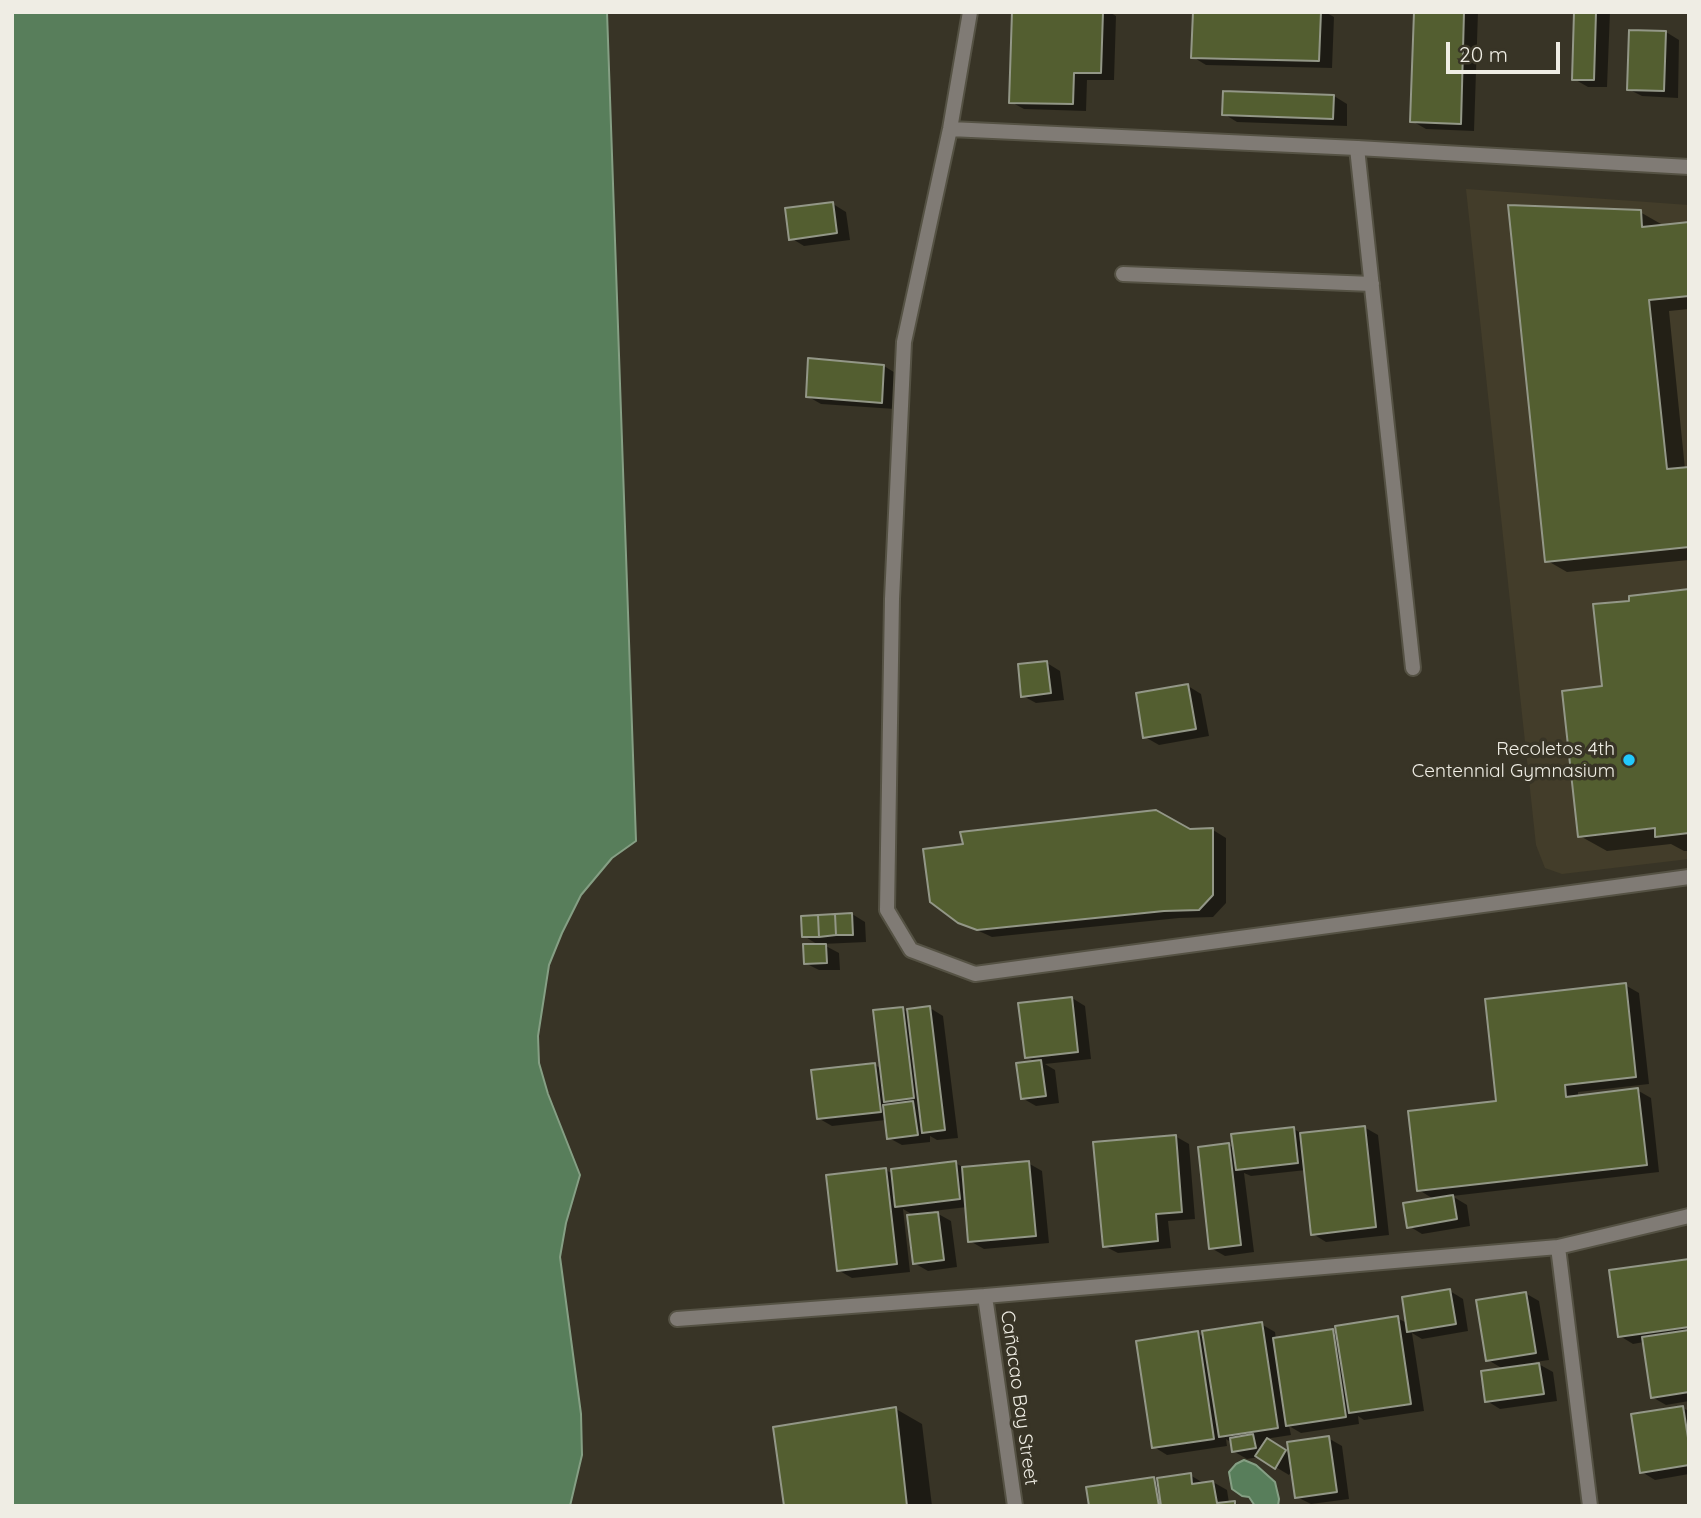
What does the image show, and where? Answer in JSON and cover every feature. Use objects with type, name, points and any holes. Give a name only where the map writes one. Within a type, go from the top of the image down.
[{"type":"street","points":[[970,12],[950,129],[904,342],[892,599],[887,910],[911,950],[975,974],[1689,877]]},
{"type":"street","points":[[950,129],[1689,167]]},
{"type":"street","points":[[1357,148],[1413,668]]},
{"type":"street","points":[[1123,274],[1372,284]]},
{"type":"street","points":[[677,1319],[985,1296],[1558,1247],[1689,1216]]},
{"type":"street","points":[[1558,1247],[1591,1506]]},
{"type":"street","name":"Cañacao Bay Street","points":[[985,1296],[1015,1506]]},
{"type":"shaded area","points":[[12,12],[607,12],[636,841],[612,858],[581,895],[549,965],[538,1036],[539,1063],[548,1094],[580,1175],[566,1223],[560,1257],[581,1414],[582,1455],[570,1506],[12,1506]]},
{"type":"shaded area","points":[[1466,189],[1689,205],[1689,859],[1562,874],[1545,868],[1536,845]]},
{"type":"shaded area","points":[[1244,1460],[1256,1465],[1275,1482],[1278,1506],[1255,1506],[1249,1497],[1232,1489],[1229,1472]]},
{"type":"building","points":[[1012,12],[1103,12],[1101,73],[1074,73],[1073,104],[1009,103]]},
{"type":"building","points":[[1193,12],[1321,12],[1319,61],[1191,58]]},
{"type":"building","points":[[1414,12],[1464,12],[1461,124],[1410,122]]},
{"type":"building","points":[[1574,12],[1596,12],[1594,80],[1572,80]]},
{"type":"building","points":[[1629,30],[1666,31],[1664,91],[1627,90]]},
{"type":"building","points":[[1223,91],[1334,95],[1333,119],[1222,115]]},
{"type":"building","points":[[833,202],[837,233],[789,240],[785,208]]},
{"type":"building","points":[[1508,205],[1641,210],[1642,227],[1689,222],[1689,296],[1649,300],[1667,469],[1689,467],[1689,547],[1545,562]]},
{"type":"building","points":[[808,358],[884,365],[882,403],[806,397]]},
{"type":"building","name":"Recoletos 4th Centennial Gymnasium","points":[[1689,589],[1689,833],[1655,837],[1655,828],[1578,837],[1562,691],[1602,686],[1593,604],[1629,601],[1629,596]]},
{"type":"building","points":[[1047,661],[1051,693],[1021,697],[1018,664]]},
{"type":"building","points":[[1188,684],[1196,729],[1143,738],[1136,693]]},
{"type":"building","points":[[1156,810],[1190,829],[1213,828],[1213,895],[1199,910],[1164,911],[977,930],[958,923],[930,902],[923,849],[963,844],[960,832]]},
{"type":"building","points":[[852,913],[853,935],[836,935],[835,914]]},
{"type":"building","points":[[835,914],[836,935],[819,937],[818,915]]},
{"type":"building","points":[[818,915],[819,937],[802,937],[801,916]]},
{"type":"building","points":[[803,944],[826,944],[827,963],[804,964]]},
{"type":"building","points":[[1626,983],[1636,1077],[1565,1085],[1566,1097],[1638,1088],[1647,1165],[1417,1191],[1408,1111],[1496,1101],[1485,999]]},
{"type":"building","points":[[1072,997],[1078,1052],[1025,1058],[1018,1003]]},
{"type":"building","points":[[930,1006],[945,1130],[922,1133],[907,1009]]},
{"type":"building","points":[[903,1007],[914,1098],[884,1102],[873,1010]]},
{"type":"building","points":[[1041,1060],[1046,1096],[1021,1099],[1016,1063]]},
{"type":"building","points":[[875,1063],[881,1112],[817,1119],[811,1070]]},
{"type":"building","points":[[913,1101],[918,1135],[887,1139],[883,1105]]},
{"type":"building","points":[[1365,1126],[1376,1227],[1311,1235],[1300,1133]]},
{"type":"building","points":[[1294,1127],[1298,1163],[1236,1170],[1231,1134]]},
{"type":"building","points":[[1176,1135],[1182,1212],[1156,1214],[1158,1241],[1103,1247],[1093,1142]]},
{"type":"building","points":[[1229,1143],[1241,1245],[1209,1249],[1198,1147]]},
{"type":"building","points":[[956,1161],[960,1199],[895,1207],[891,1169]]},
{"type":"building","points":[[1029,1161],[1036,1236],[968,1242],[962,1167]]},
{"type":"building","points":[[886,1168],[897,1264],[837,1271],[826,1175]]},
{"type":"building","points":[[1453,1195],[1457,1219],[1407,1228],[1403,1203]]},
{"type":"building","points":[[938,1212],[944,1260],[913,1264],[907,1215]]},
{"type":"building","points":[[1689,1259],[1689,1327],[1618,1337],[1609,1270]]},
{"type":"building","points":[[1450,1289],[1456,1324],[1407,1332],[1402,1297]]},
{"type":"building","points":[[1526,1292],[1536,1353],[1486,1361],[1476,1300]]},
{"type":"building","points":[[1398,1316],[1411,1404],[1349,1413],[1335,1326]]},
{"type":"building","points":[[1262,1322],[1278,1428],[1219,1437],[1202,1331]]},
{"type":"building","points":[[1333,1329],[1346,1417],[1286,1426],[1273,1338]]},
{"type":"building","points":[[1689,1330],[1689,1392],[1651,1398],[1642,1337]]},
{"type":"building","points":[[1198,1331],[1214,1439],[1152,1448],[1136,1341]]},
{"type":"building","points":[[1539,1363],[1544,1394],[1485,1402],[1481,1371]]},
{"type":"building","points":[[1683,1406],[1689,1444],[1689,1465],[1640,1473],[1631,1414]]},
{"type":"building","points":[[896,1407],[907,1506],[784,1506],[773,1427]]},
{"type":"building","points":[[1253,1434],[1256,1448],[1232,1452],[1230,1438]]},
{"type":"building","points":[[1329,1436],[1337,1492],[1295,1498],[1287,1442]]},
{"type":"building","points":[[1267,1438],[1286,1450],[1275,1469],[1255,1456]]},
{"type":"building","points":[[1191,1473],[1192,1484],[1213,1481],[1217,1503],[1235,1501],[1235,1506],[1161,1506],[1157,1478]]},
{"type":"building","points":[[1154,1477],[1159,1506],[1089,1506],[1086,1487]]},
{"type":"place","name":"Recoletos 4th Centennial Gymnasium","points":[[1629,760]]}]
